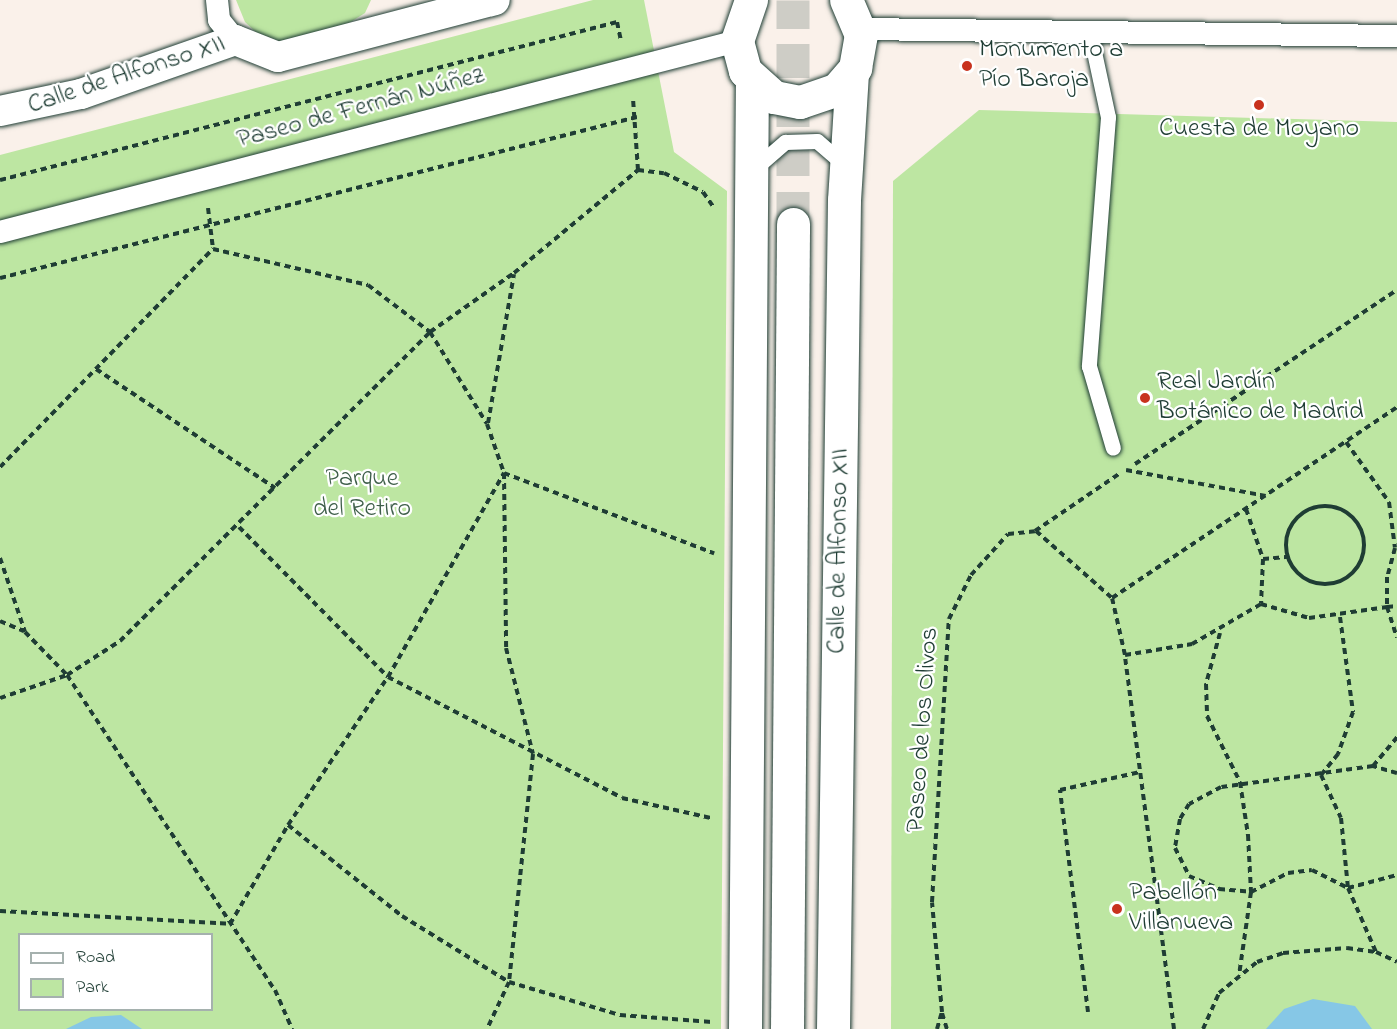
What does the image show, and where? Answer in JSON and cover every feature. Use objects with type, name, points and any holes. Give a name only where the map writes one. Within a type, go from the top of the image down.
[{"type":"main road","points":[[730,1026],[752,80],[737,41],[751,0]]},
{"type":"main road","name":"Calle de Alfonso XII","points":[[833,1029],[846,170],[852,74],[860,54],[860,29],[846,0]]},
{"type":"main road","points":[[752,80],[774,97],[800,102],[826,95],[852,74]]},
{"type":"main road","name":"Calle de Alfonso XII","points":[[787,1029],[791,931],[792,224]]},
{"type":"main road","name":"Calle de Alfonso XII","points":[[791,931],[796,1029]]},
{"type":"street","points":[[217,0],[219,20],[234,40]]},
{"type":"street","name":"Calle de Alfonso XII","points":[[0,111],[81,94],[234,40],[278,57],[495,0]]},
{"type":"street","points":[[860,29],[1397,36]]},
{"type":"street","name":"Paseo de Fernán Núñez","points":[[0,232],[737,41]]},
{"type":"lane","points":[[1090,33],[1108,117],[1089,366],[1113,447]]},
{"type":"lane","points":[[751,173],[785,142],[818,141],[835,152],[846,170]]},
{"type":"path","points":[[0,180],[617,22],[637,117],[638,170],[514,273],[430,332],[239,527],[120,641],[67,675],[0,698]]},
{"type":"path","points":[[0,278],[637,117]]},
{"type":"path","points":[[206,178],[213,249]]},
{"type":"path","points":[[213,249],[369,285],[430,332],[487,424],[504,473],[506,648],[533,754],[509,982],[487,1029]]},
{"type":"path","points":[[0,467],[213,249]]},
{"type":"path","points":[[487,424],[514,273]]},
{"type":"path","name":"Paseo de los Olivos","points":[[947,1029],[942,1012],[932,902],[949,619],[971,575],[1008,534],[1035,531],[1397,290]]},
{"type":"path","points":[[96,369],[275,488]]},
{"type":"path","points":[[1112,598],[1397,407]]},
{"type":"path","points":[[1346,442],[1389,502],[1395,548],[1387,577],[1387,607],[1397,637]]},
{"type":"path","points":[[1126,470],[1266,496]]},
{"type":"path","points":[[504,473],[717,555]]},
{"type":"path","points":[[230,924],[288,825],[388,677],[504,473]]},
{"type":"path","points":[[1316,507],[1341,509],[1364,538],[1360,564],[1340,582],[1312,583],[1300,575],[1288,557],[1287,536],[1293,524],[1316,507]]},
{"type":"path","points":[[1246,509],[1263,560],[1261,604]]},
{"type":"path","points":[[239,527],[388,677],[621,798],[713,819]]},
{"type":"path","points":[[1035,531],[1112,598],[1125,655],[1174,1029]]},
{"type":"path","points":[[1263,560],[1288,557]]},
{"type":"path","points":[[0,558],[25,632]]},
{"type":"path","points":[[1261,604],[1309,618],[1340,617],[1397,606]]},
{"type":"path","points":[[1125,655],[1154,654],[1220,633],[1261,604]]},
{"type":"path","points":[[1321,775],[1338,754],[1353,712],[1340,617]]},
{"type":"path","points":[[0,621],[25,632],[67,675],[275,990],[292,1029]]},
{"type":"path","points":[[1220,633],[1206,684],[1207,716],[1240,782],[1251,892],[1239,975]]},
{"type":"path","points":[[1373,766],[1397,737]]},
{"type":"path","points":[[1397,773],[1373,766],[1321,775],[1240,782],[1190,804],[1180,819],[1175,848],[1180,863],[1196,880],[1251,892],[1288,873],[1312,870],[1348,888],[1397,874]]},
{"type":"path","points":[[1088,1012],[1060,790],[1140,772]]},
{"type":"path","points":[[1321,775],[1341,818],[1348,888],[1376,952]]},
{"type":"path","points":[[288,825],[402,916],[509,982],[621,1015],[730,1026]]},
{"type":"path","points":[[0,911],[230,924]]},
{"type":"path","points":[[1203,1029],[1218,993],[1239,975],[1283,953],[1376,952],[1397,962]]},
{"type":"path","name":"Paseo de los Olivos","points":[[937,1029],[942,1012]]},
{"type":"green space","points":[[236,0],[371,0],[365,13],[341,28],[283,42],[258,34],[245,22]]},
{"type":"green space","name":"Parque del Retiro","points":[[593,0],[644,0],[674,152],[727,191],[721,1029],[0,1029],[0,155]]},
{"type":"green space","name":"Real Jardín Botánico de Madrid","points":[[979,110],[1397,122],[1397,1029],[891,1029],[893,181]]},
{"type":"water","points":[[1313,999],[1355,1006],[1372,1029],[1266,1029],[1284,1009]]},
{"type":"water","points":[[121,1015],[142,1029],[66,1029],[91,1017]]},
{"type":"tunnel","points":[[793,0],[793,224]]},
{"type":"place","name":"Monumento a Pío Baroja","points":[[967,66]]},
{"type":"place","name":"Cuesta de Moyano","points":[[1259,105]]},
{"type":"place","name":"Real Jardín Botánico de Madrid","points":[[1145,398]]},
{"type":"place","name":"Pabellón Villanueva","points":[[1117,909]]}]
